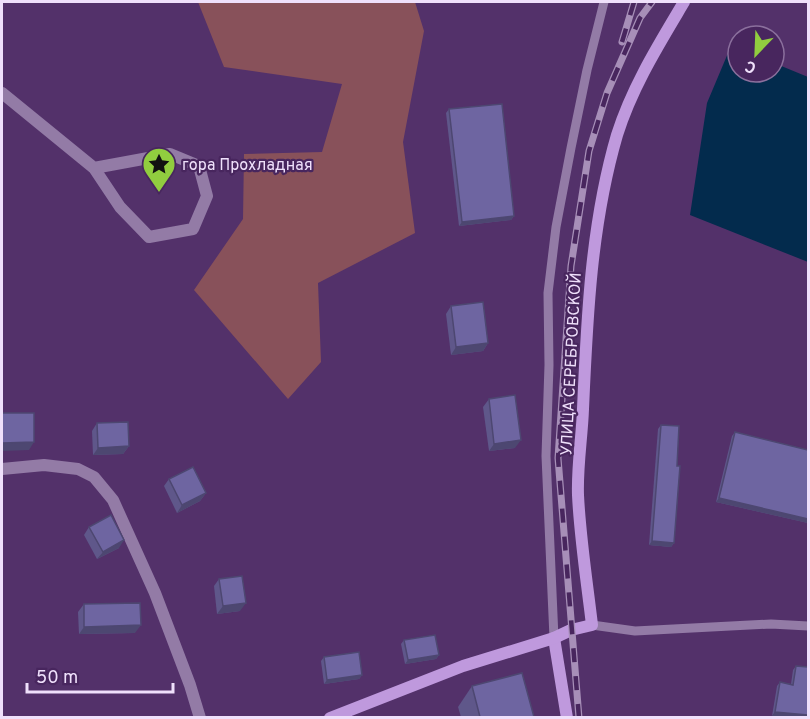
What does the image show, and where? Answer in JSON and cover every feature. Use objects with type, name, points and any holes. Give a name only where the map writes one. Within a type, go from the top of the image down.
[{"type":"street","name":"УЛИЦА СЕРЕБРОВСКОЙ","points":[[592,625],[578,494],[593,250],[605,184],[618,134],[631,99],[684,2]]},
{"type":"street","points":[[2,93],[94,168],[120,207],[149,237],[193,229],[207,196],[198,166],[170,154],[94,168]]},
{"type":"street","points":[[2,469],[44,465],[78,469],[94,477],[113,500],[154,593],[200,717]]},
{"type":"street","points":[[330,717],[463,666],[592,625]]},
{"type":"street","points":[[554,638],[567,717]]},
{"type":"lane","points":[[554,638],[546,456],[549,365],[548,293],[556,227],[569,159],[604,2]]},
{"type":"lane","points":[[592,625],[635,631],[771,624],[808,626]]},
{"type":"shaded area","points":[[198,2],[415,2],[424,31],[403,142],[415,233],[318,283],[321,362],[288,399],[194,290],[243,219],[244,154],[322,152],[342,84],[224,67]]},
{"type":"water","points":[[726,58],[726,84],[786,84],[786,68],[808,77],[808,262],[690,215],[707,103]]},
{"type":"building","points":[[502,104],[514,216],[462,222],[449,109]]},
{"type":"building","points":[[483,302],[488,343],[456,347],[451,306]]},
{"type":"building","points":[[515,395],[521,440],[494,444],[489,399]]},
{"type":"building","points":[[2,413],[34,413],[34,442],[2,443]]},
{"type":"building","points":[[128,422],[129,446],[98,448],[97,423]]},
{"type":"building","points":[[661,425],[679,426],[677,466],[680,466],[674,543],[652,541]]},
{"type":"building","points":[[735,432],[808,450],[808,519],[719,498]]},
{"type":"building","points":[[193,467],[206,493],[182,505],[169,479]]},
{"type":"building","points":[[111,515],[124,540],[103,552],[89,527]]},
{"type":"building","points":[[242,576],[246,603],[223,606],[219,579]]},
{"type":"building","points":[[140,603],[141,625],[84,627],[84,604]]},
{"type":"building","points":[[435,635],[439,655],[408,660],[404,640]]},
{"type":"building","points":[[359,652],[362,675],[327,680],[324,657]]},
{"type":"building","points":[[796,666],[808,667],[808,715],[775,712],[780,682],[793,685]]},
{"type":"building","points":[[522,673],[534,717],[480,717],[472,686]]},
{"type":"railway","points":[[622,42],[634,2]]},
{"type":"railway","points":[[579,718],[558,458],[571,266],[589,151],[607,93],[640,18],[652,2]]},
{"type":"place","name":"гора Прохладная","points":[[159,193]]}]
